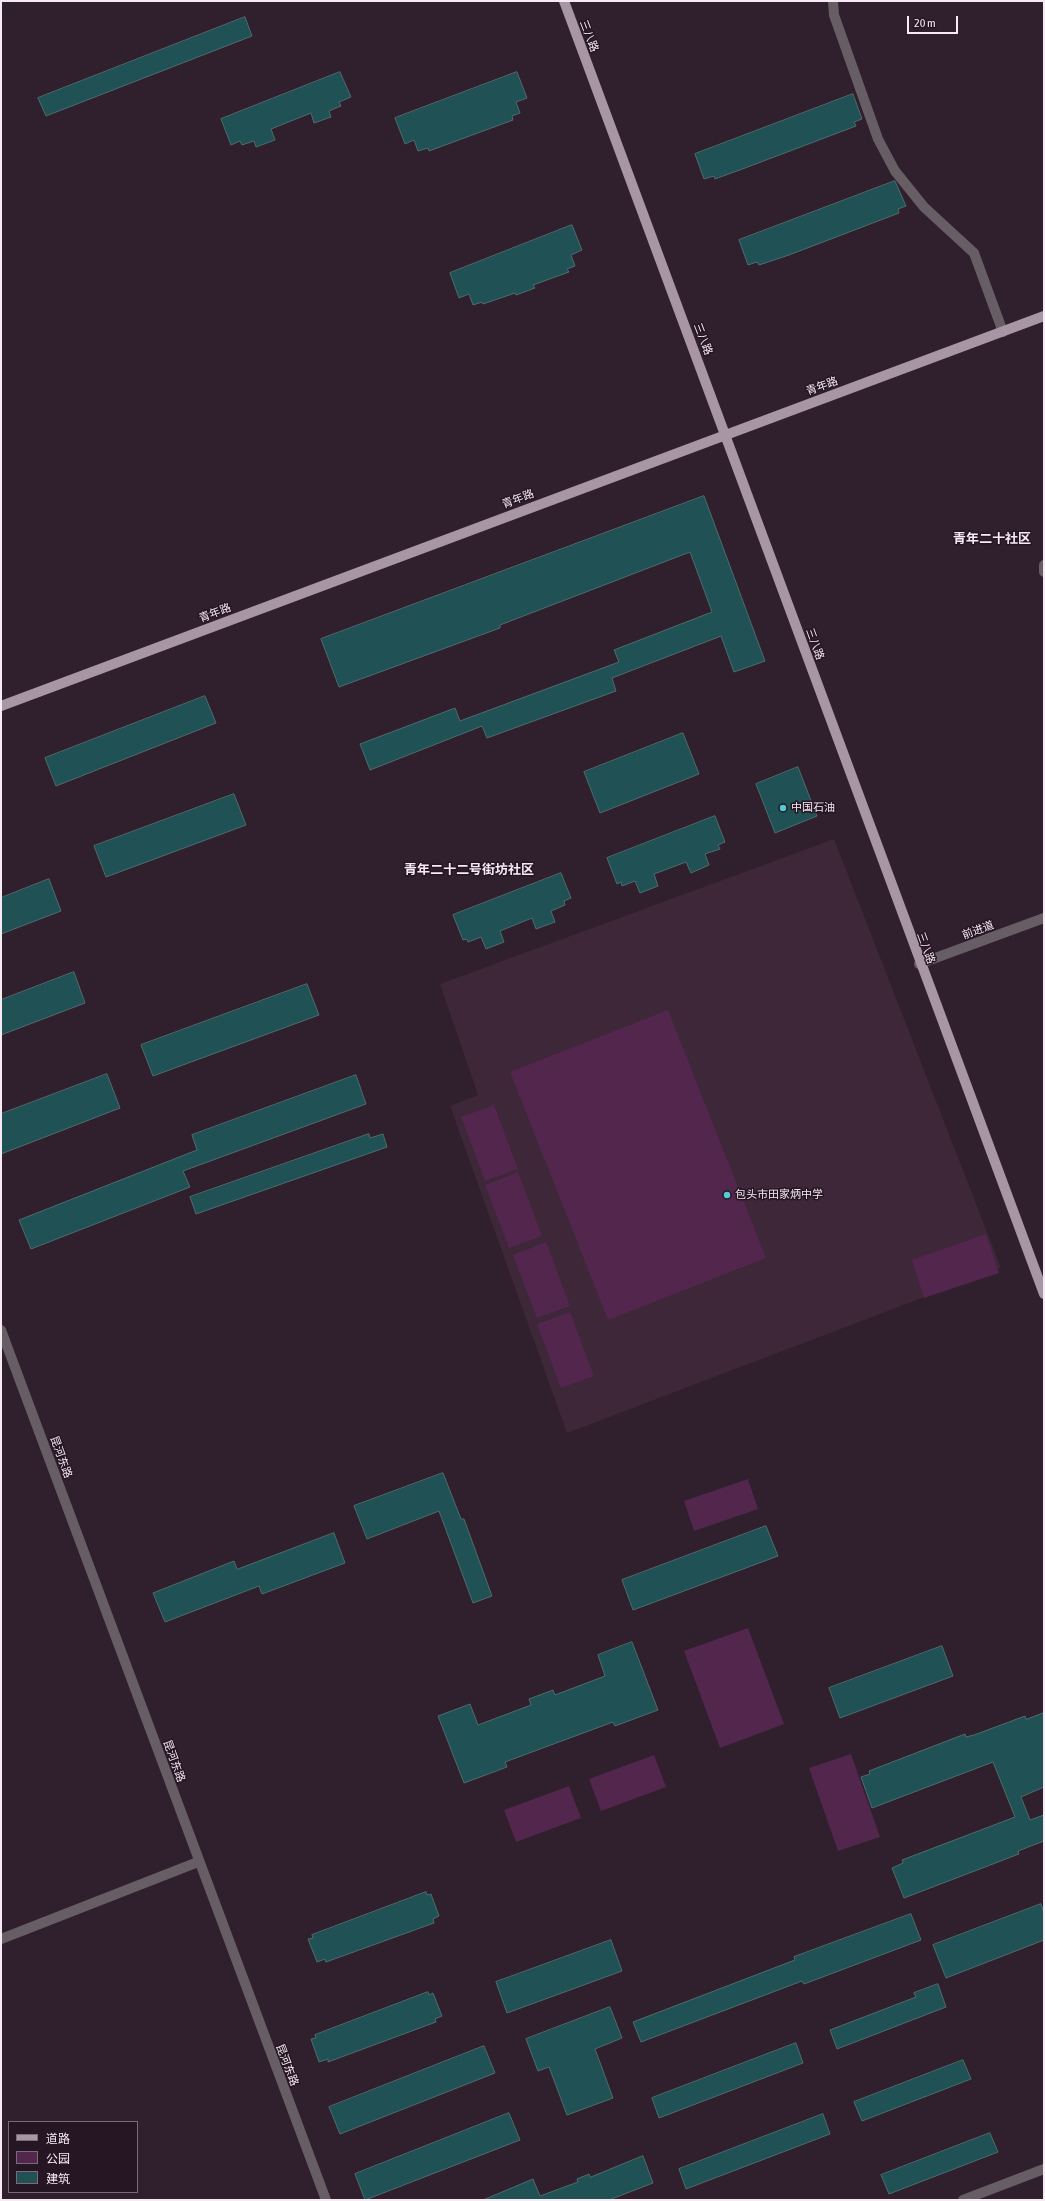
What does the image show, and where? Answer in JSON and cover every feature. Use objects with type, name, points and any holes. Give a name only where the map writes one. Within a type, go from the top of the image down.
[{"type":"main road","name":"三八路","points":[[564,1],[726,434],[920,964],[1044,1294]]},
{"type":"main road","name":"青年路","points":[[1,706],[1044,316]]},
{"type":"street","points":[[833,1],[834,15],[878,138],[895,171],[924,207],[974,253],[1003,332]]},
{"type":"street","points":[[1044,565],[1044,572]]},
{"type":"street","name":"前进道","points":[[920,964],[1044,918]]},
{"type":"street","name":"昆河东路","points":[[1,1330],[198,1862],[326,2200]]},
{"type":"street","points":[[1,1939],[198,1862]]},
{"type":"street","points":[[963,2200],[1044,2170]]},
{"type":"shaded area","name":"包头市田家炳中学","points":[[834,839],[1001,1268],[567,1433],[450,1106],[478,1095],[440,984]]},
{"type":"green space","points":[[668,1010],[766,1258],[608,1320],[510,1072]]},
{"type":"green space","points":[[494,1105],[518,1169],[485,1181],[461,1117]]},
{"type":"green space","points":[[518,1172],[542,1236],[509,1248],[485,1185]]},
{"type":"green space","points":[[986,1234],[999,1273],[924,1298],[912,1260]]},
{"type":"green space","points":[[546,1242],[570,1306],[537,1318],[513,1255]]},
{"type":"green space","points":[[570,1312],[594,1376],[561,1388],[537,1324]]},
{"type":"green space","points":[[748,1479],[758,1509],[694,1531],[684,1501]]},
{"type":"green space","points":[[748,1628],[784,1724],[720,1748],[684,1651]]},
{"type":"green space","points":[[851,1754],[880,1837],[838,1851],[809,1768]]},
{"type":"green space","points":[[654,1755],[666,1787],[601,1811],[589,1779]]},
{"type":"green space","points":[[569,1786],[581,1818],[516,1842],[504,1810]]},
{"type":"building","points":[[245,17],[252,36],[46,116],[38,98]]},
{"type":"building","points":[[340,72],[351,97],[339,102],[341,106],[329,111],[331,117],[314,123],[311,113],[271,129],[275,140],[256,147],[254,141],[242,145],[240,141],[231,145],[221,119]]},
{"type":"building","points":[[517,72],[527,98],[516,102],[520,113],[512,116],[513,120],[429,151],[428,148],[418,151],[414,140],[405,144],[395,118]]},
{"type":"building","points":[[853,94],[862,119],[854,122],[856,126],[715,179],[714,176],[704,179],[695,154]]},
{"type":"building","points":[[895,181],[906,206],[898,209],[899,213],[789,255],[759,265],[757,262],[748,265],[739,240]]},
{"type":"building","points":[[572,225],[582,250],[571,255],[575,266],[567,269],[569,272],[533,285],[535,288],[483,304],[482,302],[473,305],[469,294],[459,298],[450,273]]},
{"type":"building","points":[[704,496],[765,661],[734,672],[721,636],[612,678],[616,691],[487,738],[482,726],[370,770],[360,744],[455,708],[460,721],[619,662],[614,650],[712,612],[690,552],[500,625],[500,628],[339,687],[321,639]]},
{"type":"building","points":[[205,696],[216,723],[56,786],[45,758]]},
{"type":"building","points":[[683,733],[699,774],[600,813],[584,772]]},
{"type":"building","points":[[798,767],[817,816],[775,833],[756,784]]},
{"type":"building","points":[[234,794],[246,825],[106,877],[94,846]]},
{"type":"building","points":[[715,816],[725,842],[718,845],[720,849],[705,854],[709,865],[691,873],[686,862],[654,874],[658,886],[640,893],[635,881],[622,886],[621,882],[617,884],[607,858]]},
{"type":"building","points":[[561,873],[571,898],[564,901],[565,905],[551,911],[555,922],[536,929],[532,918],[500,931],[504,942],[486,949],[481,937],[468,942],[467,939],[463,940],[453,915]]},
{"type":"building","points":[[49,879],[61,911],[1,934],[1,898]]},
{"type":"building","points":[[74,972],[85,1003],[1,1035],[1,1000]]},
{"type":"building","points":[[307,984],[319,1015],[153,1076],[141,1045]]},
{"type":"building","points":[[107,1074],[120,1108],[1,1154],[1,1114]]},
{"type":"building","points":[[356,1075],[366,1104],[183,1171],[190,1187],[31,1249],[19,1220],[197,1150],[192,1135]]},
{"type":"building","points":[[369,1134],[370,1138],[383,1134],[387,1147],[196,1214],[190,1197]]},
{"type":"building","points":[[443,1473],[461,1519],[464,1519],[492,1596],[473,1603],[439,1511],[367,1539],[354,1506]]},
{"type":"building","points":[[766,1526],[778,1556],[633,1610],[622,1580]]},
{"type":"building","points":[[334,1533],[345,1563],[262,1594],[259,1586],[165,1622],[153,1593],[234,1561],[237,1569]]},
{"type":"building","points":[[632,1642],[658,1710],[615,1726],[613,1722],[505,1762],[507,1767],[464,1783],[438,1716],[470,1704],[478,1725],[531,1705],[529,1699],[553,1690],[555,1695],[605,1676],[598,1655]]},
{"type":"building","points":[[942,1646],[953,1676],[840,1718],[829,1688]]},
{"type":"building","points":[[1044,1713],[1044,1787],[1021,1797],[1030,1820],[1044,1815],[1044,1841],[1018,1851],[1019,1854],[904,1898],[892,1868],[903,1863],[902,1860],[1015,1817],[993,1762],[872,1808],[861,1777],[870,1774],[869,1771],[965,1734],[966,1737],[974,1735],[1025,1716],[1026,1719]]},
{"type":"building","points":[[426,1892],[427,1895],[431,1894],[439,1916],[433,1919],[434,1923],[326,1962],[325,1959],[317,1962],[308,1939],[313,1938],[312,1935]]},
{"type":"building","points":[[1041,1904],[1044,1913],[1044,1940],[946,1978],[933,1945]]},
{"type":"building","points":[[911,1914],[921,1940],[804,1984],[802,1981],[641,2042],[633,2022],[795,1960],[794,1957]]},
{"type":"building","points":[[611,1940],[622,1971],[507,2013],[496,1982]]},
{"type":"building","points":[[938,1984],[946,2007],[837,2049],[830,2030],[916,1997],[914,1993]]},
{"type":"building","points":[[428,1992],[429,1995],[433,1993],[442,2016],[435,2019],[436,2022],[328,2062],[328,2059],[319,2062],[311,2039],[316,2038],[315,2035]]},
{"type":"building","points":[[610,2007],[622,2038],[595,2049],[613,2098],[567,2115],[549,2067],[538,2071],[526,2039]]},
{"type":"building","points":[[796,2043],[803,2063],[659,2118],[652,2098]]},
{"type":"building","points":[[484,2046],[495,2073],[340,2134],[329,2107]]},
{"type":"building","points":[[963,2060],[971,2079],[862,2121],[854,2102]]},
{"type":"building","points":[[509,2113],[520,2140],[365,2200],[355,2174]]},
{"type":"building","points":[[823,2114],[830,2134],[686,2189],[679,2169]]},
{"type":"building","points":[[990,2133],[998,2152],[889,2194],[881,2175]]},
{"type":"building","points":[[643,2156],[653,2183],[609,2200],[483,2200],[533,2179],[540,2196],[578,2182],[577,2179],[589,2174],[590,2177]]},
{"type":"place","name":"中国石油","points":[[783,808]]},
{"type":"place","name":"包头市田家炳中学","points":[[727,1195]]},
{"type":"district","name":"青年二十社区","points":[[992,539]]},
{"type":"district","name":"青年二十二号街坊社区","points":[[469,870]]}]
